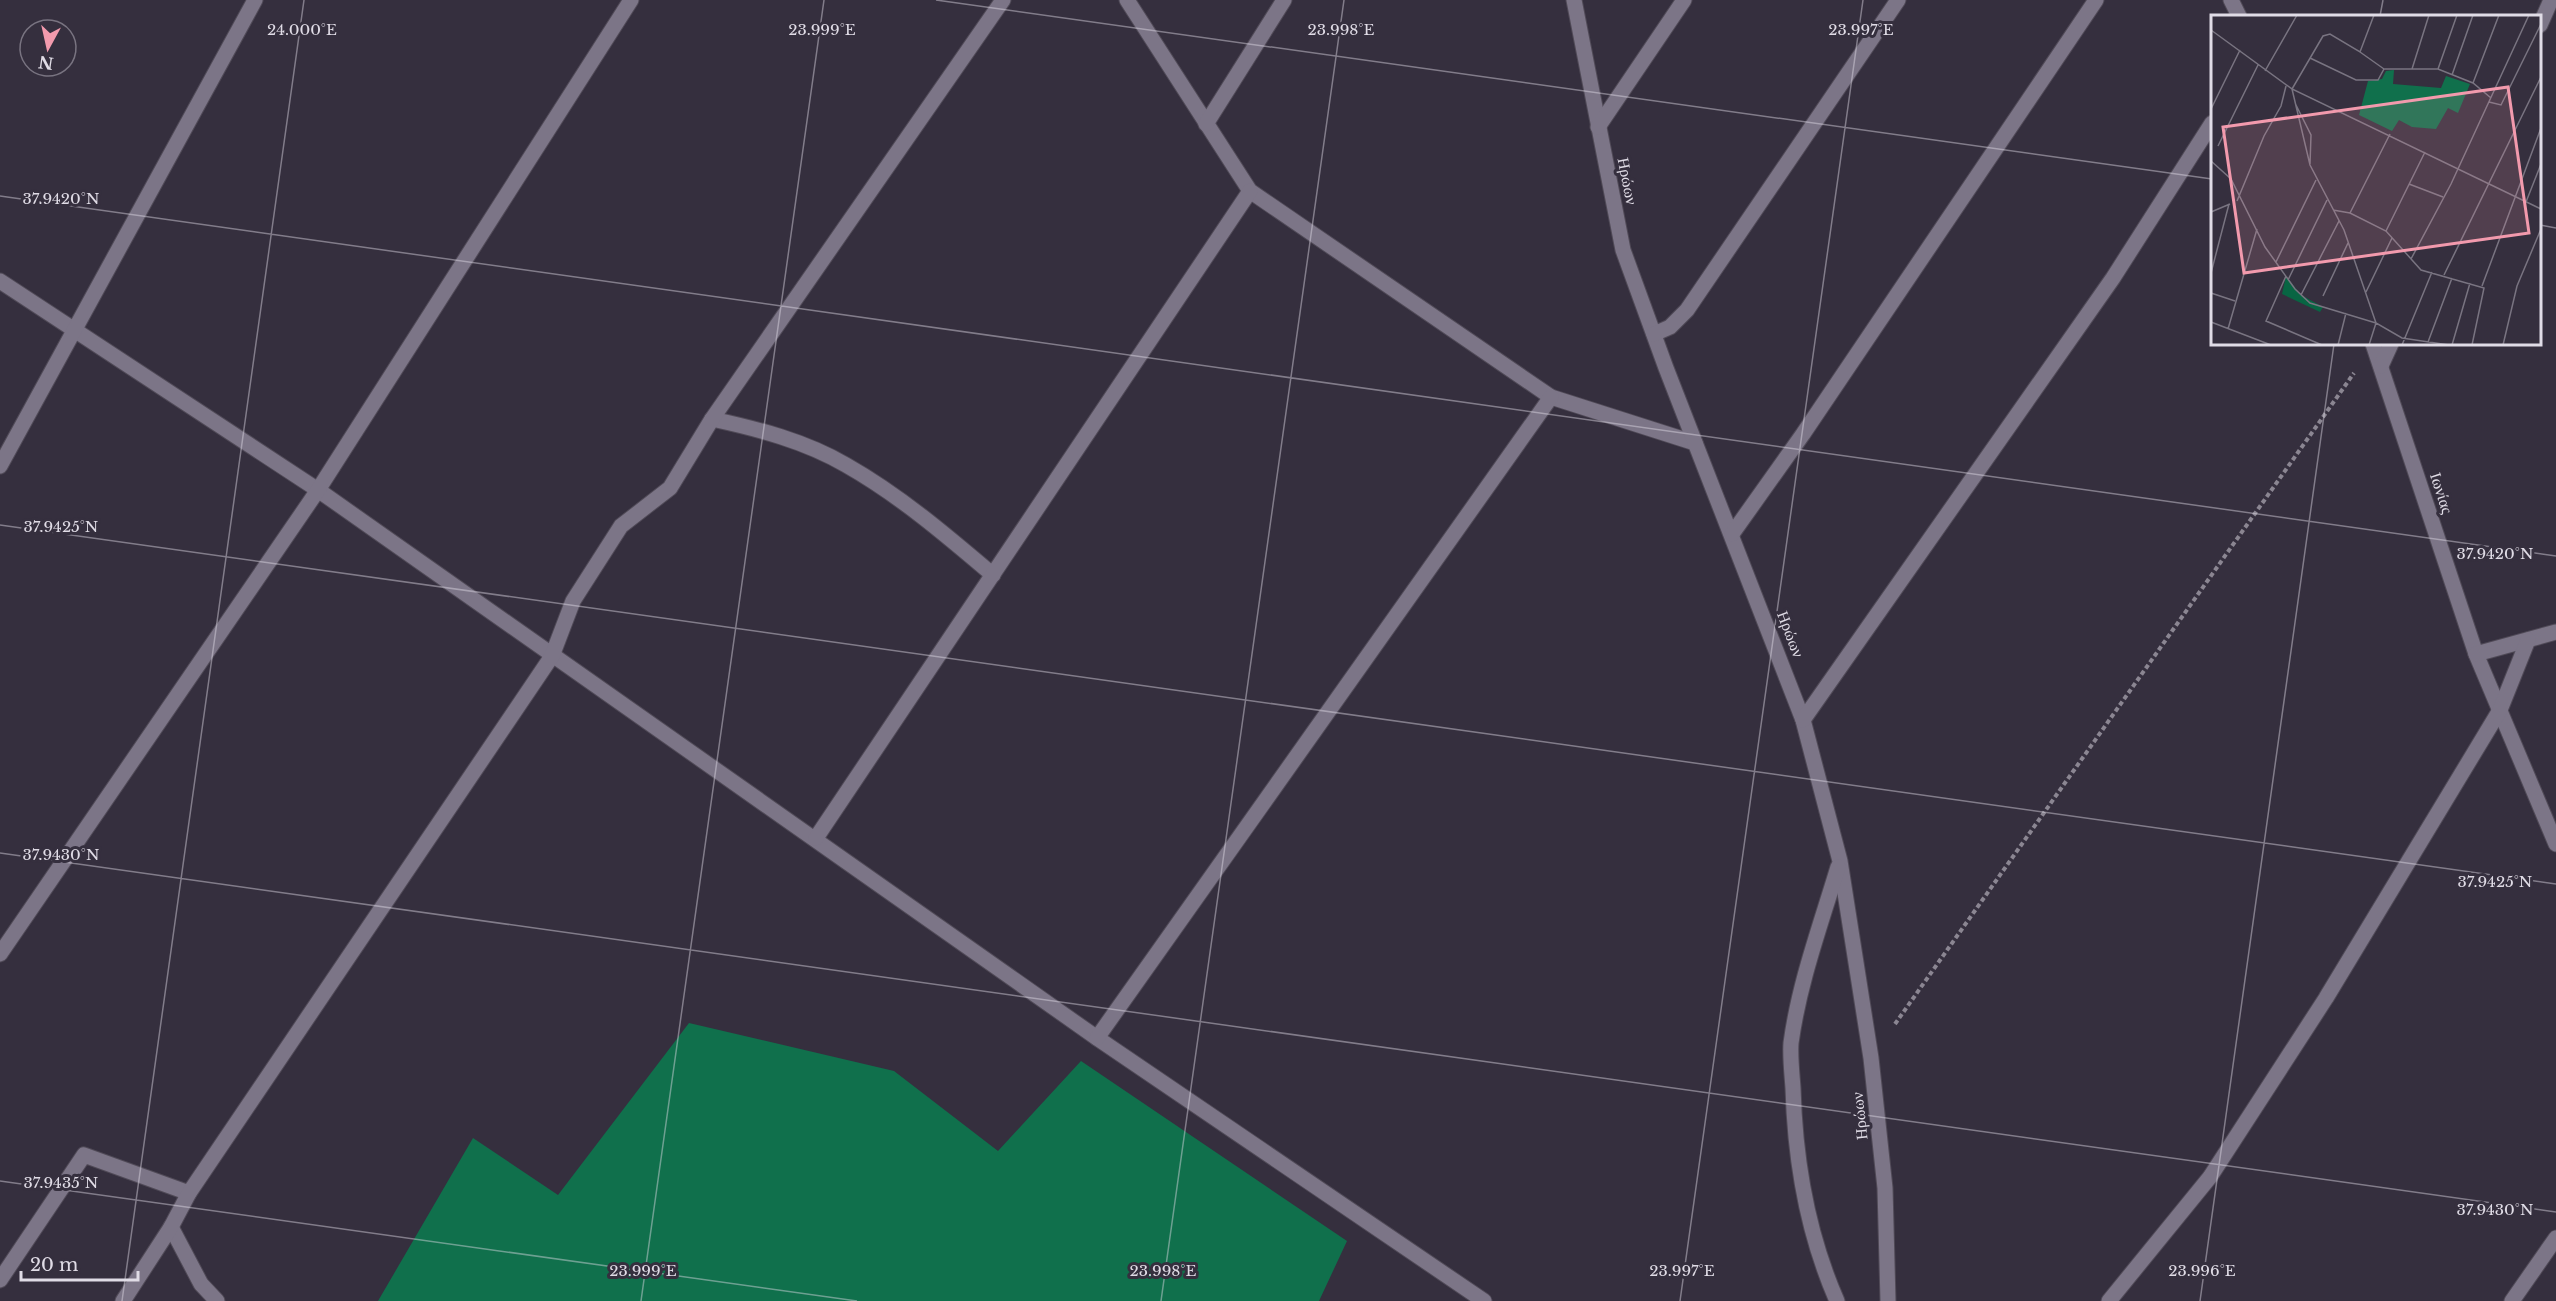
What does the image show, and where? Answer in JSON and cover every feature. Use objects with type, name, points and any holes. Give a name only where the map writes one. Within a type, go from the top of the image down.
[{"type":"street","points":[[0,466],[255,0]]},
{"type":"street","points":[[0,954],[318,490],[631,0]]},
{"type":"street","points":[[123,1301],[171,1227],[189,1193],[552,656],[573,600],[621,526],[670,488],[712,419],[1003,0]]},
{"type":"street","points":[[1127,0],[1250,191],[1551,397],[1695,443]]},
{"type":"street","points":[[1206,124],[1284,0]]},
{"type":"street","name":"Ηρώων","points":[[1574,0],[1623,250],[1803,720],[1840,861],[1871,1058],[1885,1188],[1888,1301]]},
{"type":"street","points":[[1598,127],[1684,0]]},
{"type":"street","points":[[1654,334],[1670,327],[1687,310],[1898,0]]},
{"type":"street","points":[[1732,534],[1816,415],[2096,0]]},
{"type":"street","points":[[2231,0],[2238,15]]},
{"type":"street","points":[[2541,23],[2551,0]]},
{"type":"street","points":[[1803,720],[2113,278],[2211,125]]},
{"type":"street","points":[[816,838],[1250,191]]},
{"type":"street","points":[[0,281],[75,328],[318,490],[552,656],[816,838],[1097,1038],[1484,1301]]},
{"type":"street","name":"Ιωνίας","points":[[2373,345],[2476,654],[2556,844]]},
{"type":"street","points":[[2380,366],[2390,345]]},
{"type":"street","points":[[1097,1038],[1551,397]]},
{"type":"street","points":[[712,419],[798,442],[844,464],[890,492],[993,575]]},
{"type":"street","points":[[2476,654],[2556,632]]},
{"type":"street","points":[[2109,1301],[2210,1177],[2326,998],[2500,710],[2528,640]]},
{"type":"street","points":[[1837,1301],[1826,1277],[1807,1208],[1794,1128],[1791,1044],[1809,965],[1840,861]]},
{"type":"street","points":[[0,1280],[84,1155],[189,1193]]},
{"type":"street","points":[[171,1227],[201,1284],[217,1301]]},
{"type":"street","points":[[2512,1301],[2556,1238]]},
{"type":"path","points":[[1871,1058],[2372,345]]},
{"type":"green space","points":[[689,1023],[894,1071],[998,1151],[1081,1061],[1347,1241],[1319,1301],[378,1301],[473,1138],[558,1195]]}]
